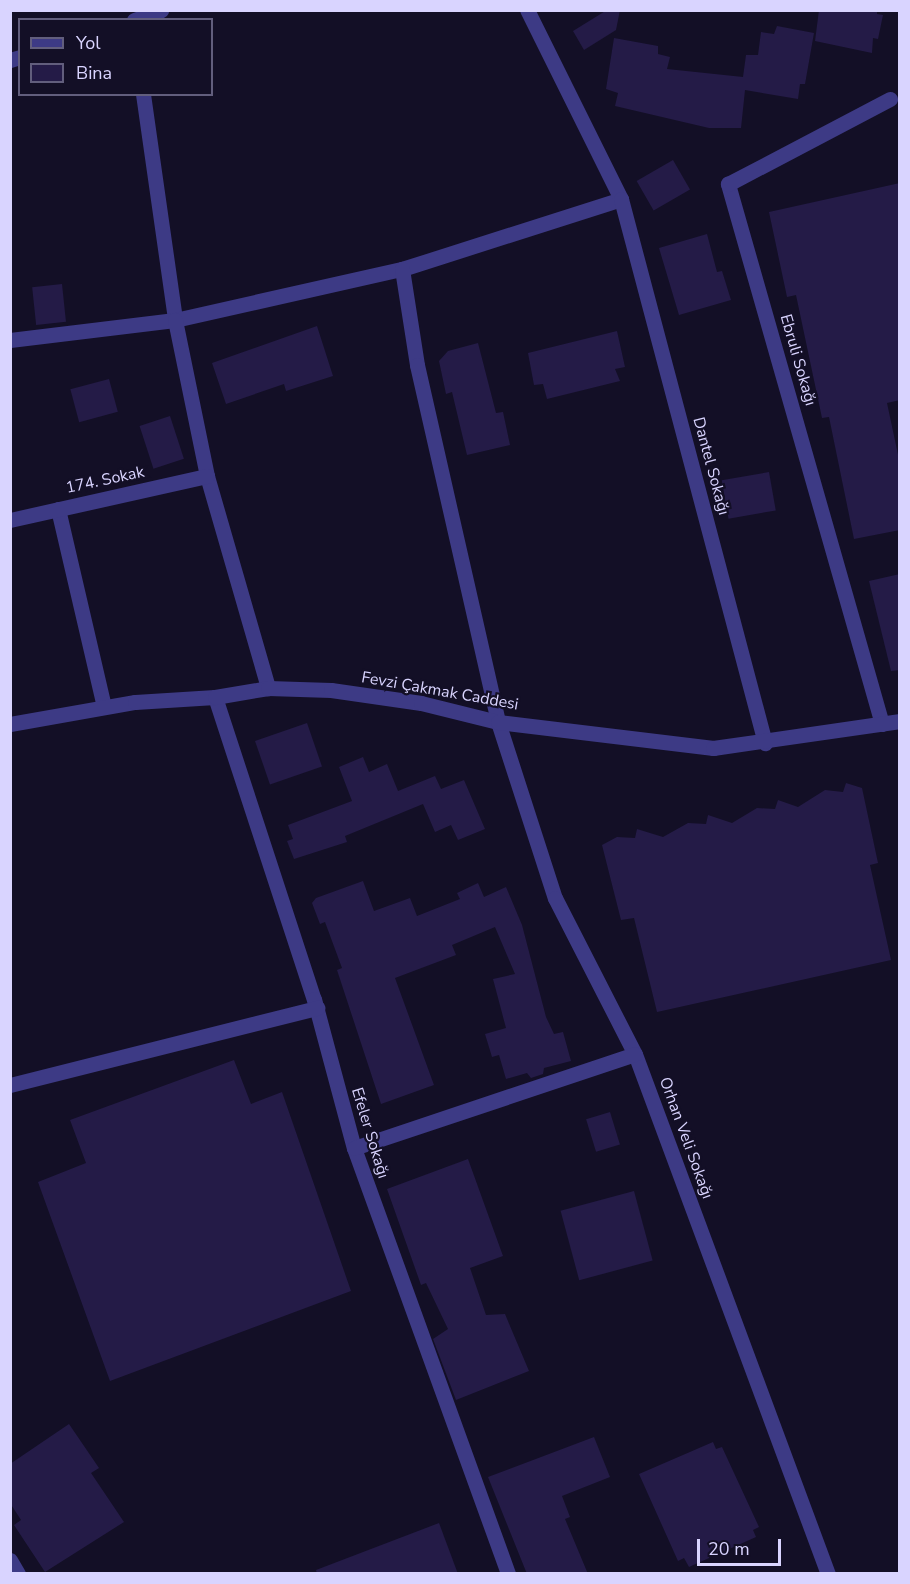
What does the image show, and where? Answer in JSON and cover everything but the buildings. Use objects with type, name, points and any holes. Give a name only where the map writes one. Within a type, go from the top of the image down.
[{"type":"street","points":[[137,18],[161,10]]},
{"type":"street","name":"Dantel Sokağı","points":[[527,10],[621,199],[765,743]]},
{"type":"street","points":[[143,96],[175,320],[207,476],[268,688]]},
{"type":"street","name":"Ebruli Sokağı","points":[[882,724],[728,184],[890,99]]},
{"type":"street","points":[[10,340],[175,320],[402,269],[621,199]]},
{"type":"street","name":"Orhan Veli Sokağı","points":[[402,269],[417,365],[498,722],[555,898],[635,1054],[828,1574]]},
{"type":"street","name":"174. Sokak","points":[[10,520],[207,476]]},
{"type":"street","points":[[58,509],[104,707]]},
{"type":"street","name":"Fevzi Çakmak Caddesi","points":[[10,724],[104,707],[215,697],[268,688],[376,697],[498,722],[713,748],[765,743],[900,721]]},
{"type":"street","name":"Efeler Sokağı","points":[[215,697],[317,1008],[354,1149],[508,1574]]},
{"type":"street","points":[[10,1085],[317,1008]]},
{"type":"street","points":[[354,1149],[635,1054]]},
{"type":"street","points":[[10,1560],[18,1574]]}]
